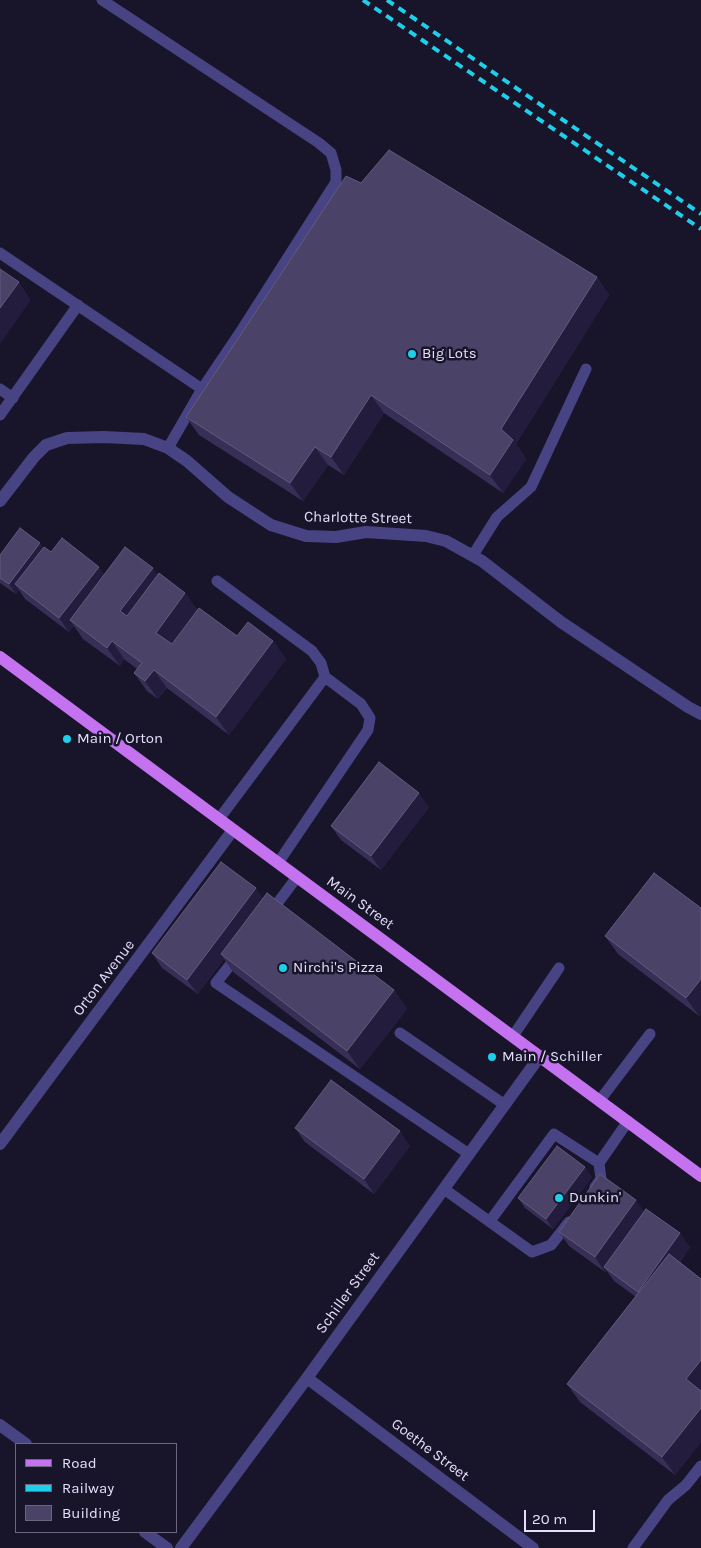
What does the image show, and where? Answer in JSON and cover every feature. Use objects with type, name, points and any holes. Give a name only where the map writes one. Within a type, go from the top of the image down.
[{"type":"main road","name":"Main Street","points":[[0,657],[701,1176]]},
{"type":"street","name":"Charlotte Street","points":[[0,500],[34,457],[46,445],[67,438],[112,437],[144,439],[168,448],[187,461],[228,497],[271,525],[306,536],[336,537],[366,532],[426,536],[446,541],[482,561],[562,622],[701,714]]},
{"type":"street","name":"Orton Avenue","points":[[0,1144],[234,830]]},
{"type":"street","name":"Schiller Street","points":[[181,1548],[307,1378],[540,1056]]},
{"type":"street","name":"Goethe Street","points":[[307,1378],[533,1548]]},
{"type":"street","points":[[0,1425],[25,1443]]},
{"type":"street","points":[[146,1533],[167,1548]]},
{"type":"lane","points":[[102,0],[319,143],[331,153],[336,170],[336,182],[202,389],[168,448]]},
{"type":"lane","points":[[0,252],[202,389]]},
{"type":"lane","points":[[0,415],[78,305]]},
{"type":"lane","points":[[473,556],[497,517],[530,487],[586,369]]},
{"type":"lane","points":[[0,389],[13,398]]},
{"type":"lane","points":[[217,581],[312,651],[320,663],[325,678],[361,704],[370,718],[368,730],[278,863]]},
{"type":"lane","points":[[219,820],[325,678]]},
{"type":"lane","points":[[263,922],[297,877]]},
{"type":"lane","points":[[245,945],[216,983],[470,1154]]},
{"type":"lane","points":[[513,1036],[559,968]]},
{"type":"lane","points":[[400,1033],[504,1105]]},
{"type":"lane","points":[[600,1100],[650,1034]]},
{"type":"lane","points":[[590,1194],[601,1179],[600,1163],[628,1121]]},
{"type":"lane","points":[[490,1221],[554,1134],[600,1163]]},
{"type":"lane","points":[[444,1189],[532,1252],[551,1246],[573,1216]]},
{"type":"lane","points":[[633,1548],[668,1500],[697,1480],[701,1466]]},
{"type":"building","name":"Big Lots","points":[[389,150],[597,277],[501,429],[513,440],[490,475],[371,395],[331,457],[315,447],[290,483],[186,417],[346,176],[361,183]]},
{"type":"building","points":[[0,269],[19,282],[0,308]]},
{"type":"building","points":[[20,528],[40,543],[9,584],[0,578],[0,555]]},
{"type":"building","points":[[62,538],[99,567],[59,618],[15,584],[44,547],[51,552]]},
{"type":"building","points":[[125,547],[153,568],[120,611],[127,616],[159,573],[185,593],[156,633],[172,644],[199,608],[237,636],[248,622],[273,641],[216,717],[154,670],[145,681],[134,673],[142,663],[112,641],[107,648],[70,620]]},
{"type":"building","points":[[379,762],[419,793],[371,856],[331,826]]},
{"type":"building","points":[[221,862],[256,888],[187,980],[152,953]]},
{"type":"building","points":[[654,873],[701,908],[701,979],[686,998],[605,936]]},
{"type":"building","points":[[267,893],[394,990],[347,1051],[221,954]]},
{"type":"building","points":[[331,1080],[400,1131],[364,1179],[295,1128]]},
{"type":"building","points":[[557,1146],[585,1167],[546,1219],[518,1198]]},
{"type":"building","points":[[600,1174],[636,1200],[595,1257],[559,1232]]},
{"type":"building","points":[[646,1209],[680,1233],[638,1292],[604,1267]]},
{"type":"building","points":[[669,1254],[701,1279],[701,1360],[686,1379],[701,1391],[701,1408],[662,1457],[567,1384]]},
{"type":"railway","points":[[363,0],[701,229]]},
{"type":"railway","points":[[387,0],[701,214]]},
{"type":"place","name":"Big Lots","points":[[412,354]]},
{"type":"place","name":"Main / Orton","points":[[67,739]]},
{"type":"place","name":"Nirchi's Pizza","points":[[283,968]]},
{"type":"place","name":"Main / Schiller","points":[[492,1057]]},
{"type":"place","name":"Dunkin'","points":[[559,1198]]}]
